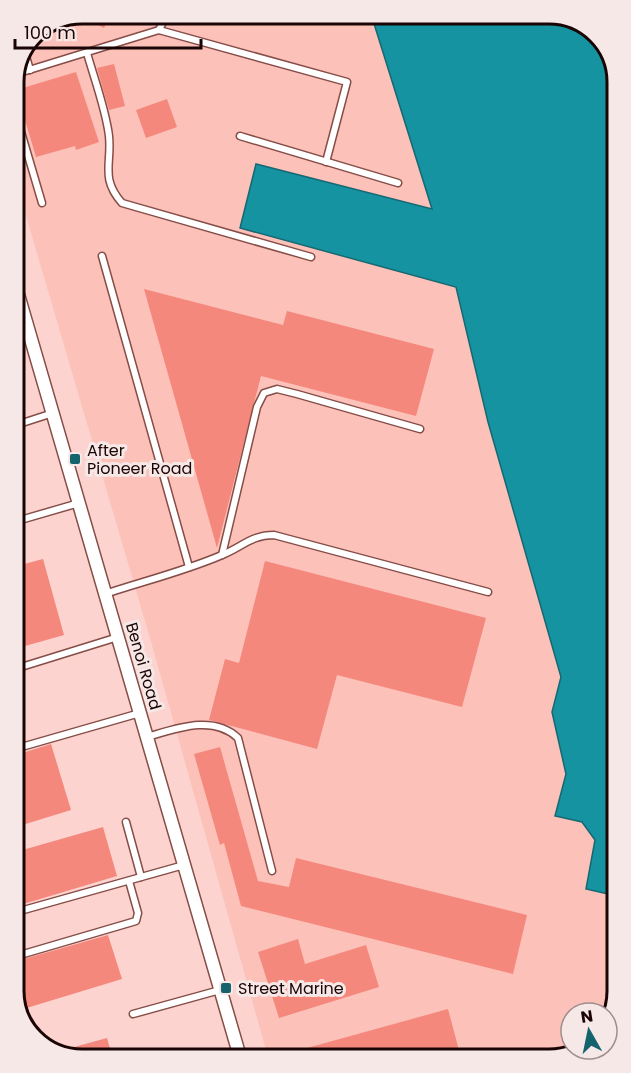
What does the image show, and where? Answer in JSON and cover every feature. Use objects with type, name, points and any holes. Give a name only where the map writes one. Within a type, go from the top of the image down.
[{"type":"street","name":"Benoi Road","points":[[24,315],[238,1049]]},
{"type":"lane","points":[[159,30],[162,24]]},
{"type":"lane","points":[[25,71],[159,30],[347,82],[326,162]]},
{"type":"lane","points":[[87,53],[109,136],[109,174],[112,192],[122,203],[311,257]]},
{"type":"lane","points":[[28,62],[30,70]]},
{"type":"lane","points":[[240,136],[398,183]]},
{"type":"lane","points":[[24,142],[42,203]]},
{"type":"lane","points":[[102,256],[189,567]]},
{"type":"lane","points":[[222,555],[257,407],[264,393],[277,389],[297,393],[420,429]]},
{"type":"lane","points":[[24,422],[53,413]]},
{"type":"lane","points":[[24,519],[79,503]]},
{"type":"lane","points":[[105,594],[222,555],[251,539],[274,535],[488,592]]},
{"type":"lane","points":[[24,666],[118,637]]},
{"type":"lane","points":[[24,746],[140,713]]},
{"type":"lane","points":[[147,737],[186,726],[201,725],[232,732],[238,738],[272,871]]},
{"type":"lane","points":[[126,822],[141,877]]},
{"type":"lane","points":[[24,910],[184,865]]},
{"type":"lane","points":[[24,954],[136,921],[138,914],[129,881]]},
{"type":"lane","points":[[133,1014],[221,990]]},
{"type":"shaded area","points":[[374,24],[432,210],[256,164],[240,228],[456,287],[561,677],[552,712],[566,774],[555,816],[582,822],[595,841],[586,889],[607,894],[606,1001],[559,1001],[559,1048],[266,1049],[150,638],[24,209],[24,78],[26,67],[36,47],[44,38],[60,28],[71,25]]},
{"type":"water","points":[[374,24],[553,24],[567,27],[587,38],[601,57],[607,75],[607,894],[586,889],[595,840],[582,822],[555,816],[566,774],[552,712],[561,677],[488,422],[456,287],[240,228],[256,164],[432,209]]},
{"type":"building","points":[[114,64],[125,106],[109,110],[97,68]]},
{"type":"building","points":[[76,72],[99,142],[76,150],[75,146],[36,157],[24,117],[24,88]]},
{"type":"building","points":[[167,99],[177,127],[146,138],[136,110]]},
{"type":"building","points":[[144,289],[283,325],[287,311],[434,349],[416,416],[261,376],[217,548]]},
{"type":"building","points":[[43,559],[64,635],[24,646],[24,564]]},
{"type":"building","points":[[265,561],[486,618],[462,707],[337,675],[317,749],[209,720],[225,659],[239,663]]},
{"type":"building","points":[[51,744],[71,810],[24,824],[24,752]]},
{"type":"building","points":[[220,747],[258,881],[289,887],[296,858],[527,915],[513,974],[241,906],[224,843],[220,845],[194,754]]},
{"type":"building","points":[[103,827],[117,876],[24,904],[24,850]]},
{"type":"building","points":[[108,935],[122,979],[27,1008],[24,959]]},
{"type":"building","points":[[298,939],[305,964],[366,945],[379,987],[279,1018],[258,952]]},
{"type":"building","points":[[448,1009],[459,1049],[303,1049]]},
{"type":"building","points":[[107,1038],[110,1049],[78,1049],[71,1048]]},
{"type":"place","name":"After Pioneer Road","points":[[75,459]]},
{"type":"place","name":"Street Marine","points":[[226,988]]}]
